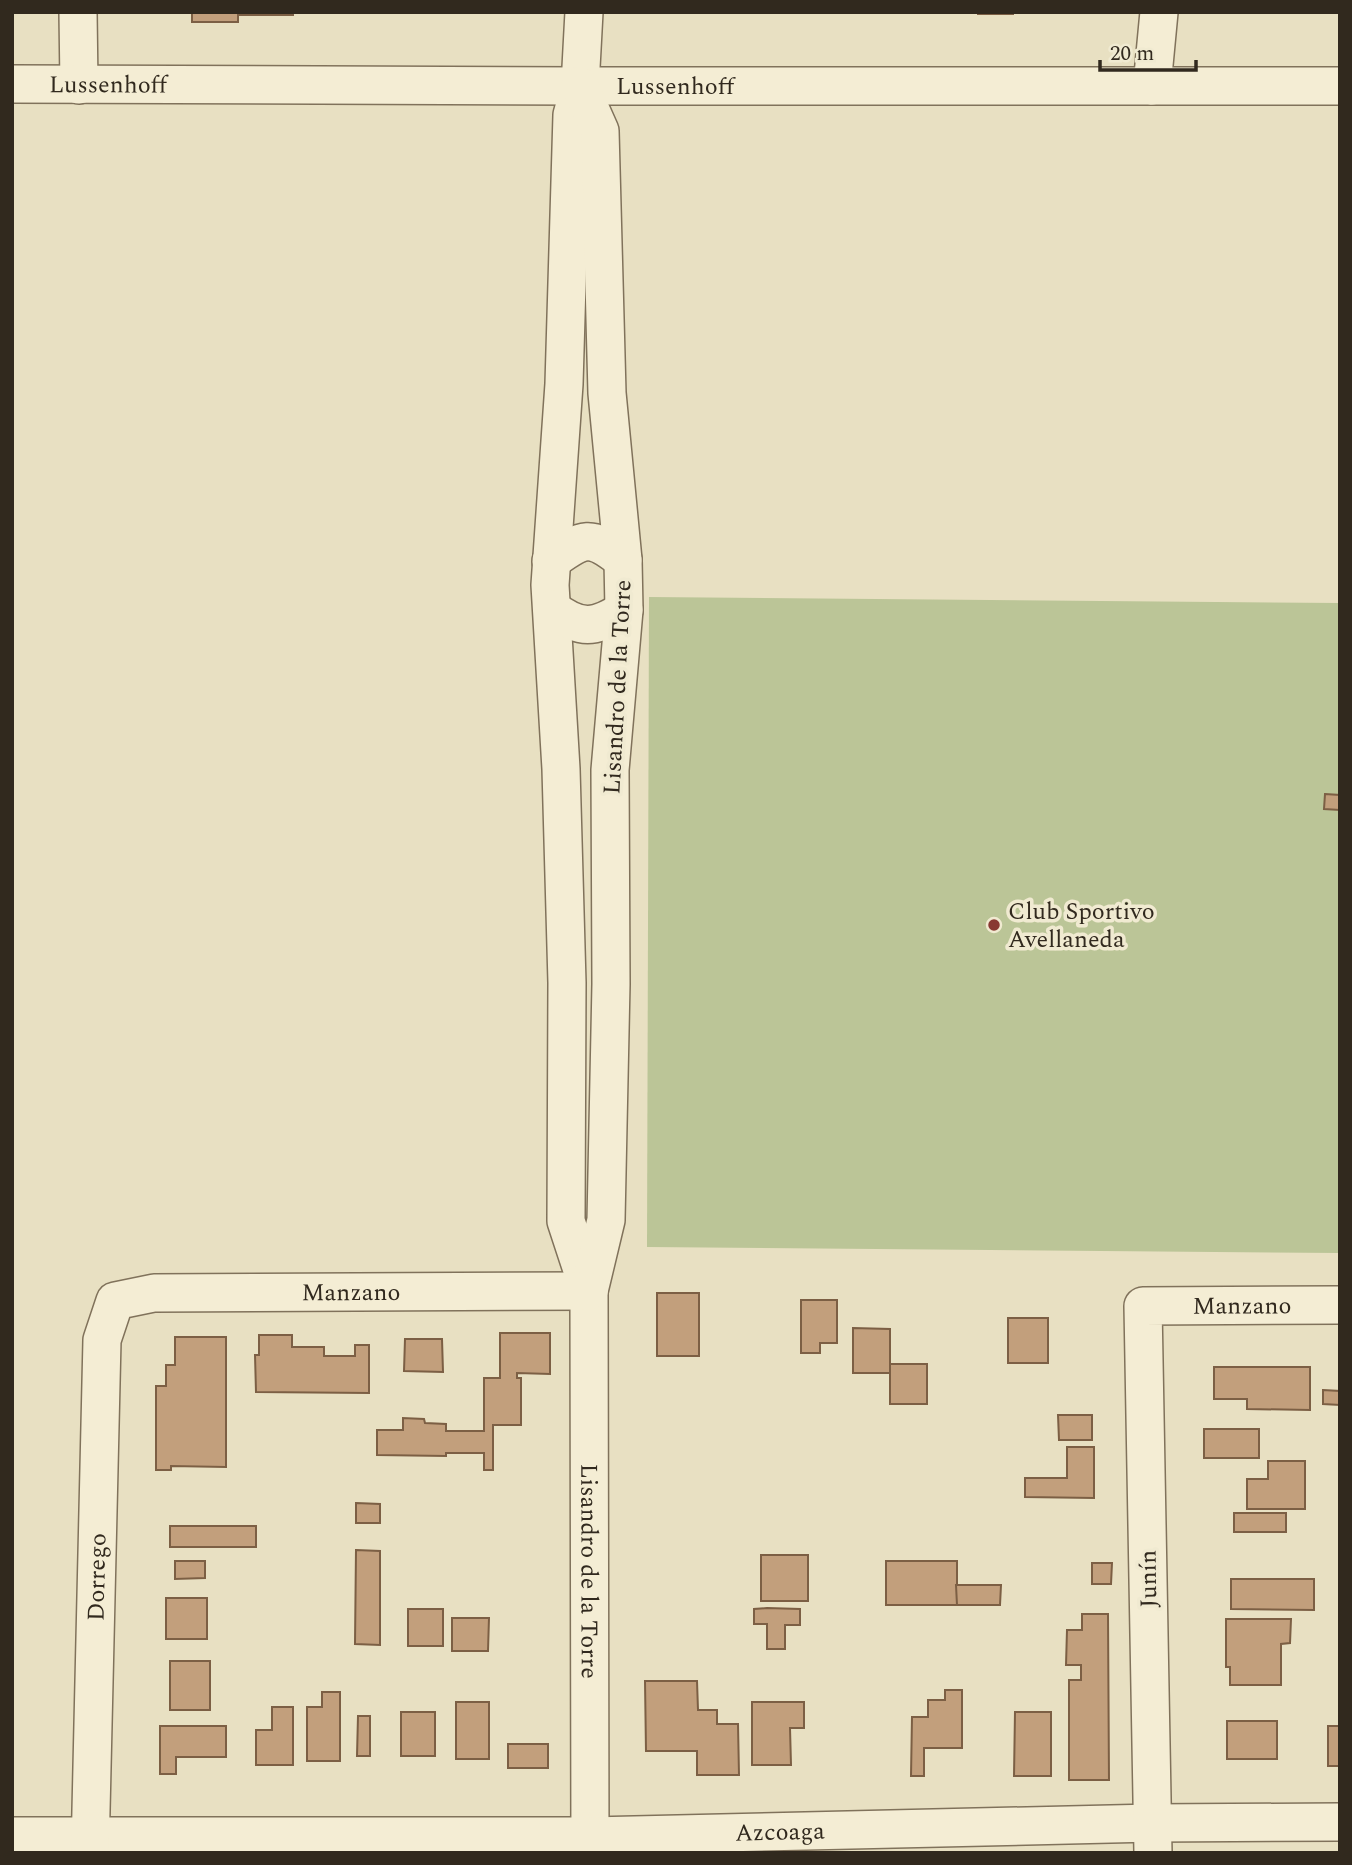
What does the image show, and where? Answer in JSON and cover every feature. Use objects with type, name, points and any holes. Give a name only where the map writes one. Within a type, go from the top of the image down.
[{"type":"street","points":[[78,12],[79,85]]},
{"type":"street","name":"Lisandro de la Torre","points":[[584,12],[580,86],[572,115],[564,384],[550,585],[561,769],[567,983],[566,1221],[589,1290]]},
{"type":"street","points":[[1152,86],[1158,12]]},
{"type":"street","name":"Lussenhoff","points":[[12,84],[1340,86]]},
{"type":"street","name":"Lisandro de la Torre","points":[[580,86],[600,131],[607,393],[623,560],[624,610],[610,770],[611,984],[606,1220],[589,1290],[591,1844]]},
{"type":"street","points":[[551,561],[581,541],[595,541],[623,560]]},
{"type":"street","points":[[552,609],[568,621],[584,625],[597,624],[624,610]]},
{"type":"street","points":[[561,769],[610,770]]},
{"type":"street","points":[[567,983],[611,984]]},
{"type":"street","name":"Manzano","points":[[116,1301],[154,1293],[589,1290]]},
{"type":"street","name":"Dorrego","points":[[90,1844],[102,1340],[116,1301]]},
{"type":"street","name":"Manzano","points":[[1143,1306],[1340,1305]]},
{"type":"street","name":"Junín","points":[[1143,1306],[1153,1838]]},
{"type":"street","name":"Azcoaga","points":[[12,1836],[90,1844],[591,1844],[1153,1838],[1340,1822]]},
{"type":"green space","name":"Club Sportivo Avellaneda","points":[[649,597],[1340,603],[1340,1253],[647,1247]]},
{"type":"building","points":[[192,12],[238,12],[238,22],[192,22]]},
{"type":"building","points":[[238,12],[293,12],[293,15],[238,15]]},
{"type":"building","points":[[1013,12],[1013,14],[978,14]]},
{"type":"building","points":[[1325,794],[1340,795],[1340,810],[1324,809]]},
{"type":"building","points":[[657,1293],[699,1293],[699,1356],[657,1356]]},
{"type":"building","points":[[801,1300],[837,1300],[837,1343],[820,1343],[820,1353],[801,1353]]},
{"type":"building","points":[[1008,1318],[1048,1318],[1048,1363],[1008,1363]]},
{"type":"building","points":[[853,1328],[890,1329],[890,1373],[853,1373]]},
{"type":"building","points":[[500,1333],[550,1333],[550,1374],[517,1373],[517,1378],[521,1378],[521,1425],[493,1425],[493,1470],[484,1470],[484,1453],[446,1453],[446,1456],[377,1455],[377,1430],[403,1430],[403,1418],[446,1424],[446,1431],[484,1431],[484,1378],[500,1378]]},
{"type":"building","points":[[259,1335],[292,1335],[292,1347],[324,1347],[324,1356],[355,1356],[355,1345],[369,1345],[369,1393],[256,1392],[255,1355],[259,1355]]},
{"type":"building","points":[[175,1337],[226,1337],[226,1467],[171,1466],[171,1470],[156,1470],[156,1386],[166,1386],[166,1365],[175,1365]]},
{"type":"building","points":[[405,1339],[442,1339],[443,1372],[404,1371]]},
{"type":"building","points":[[890,1364],[927,1364],[927,1404],[890,1404]]},
{"type":"building","points":[[1214,1367],[1310,1367],[1310,1410],[1247,1409],[1247,1399],[1214,1399]]},
{"type":"building","points":[[1323,1390],[1340,1391],[1340,1405],[1323,1404]]},
{"type":"building","points":[[1058,1415],[1092,1415],[1092,1440],[1059,1440]]},
{"type":"building","points":[[1204,1429],[1259,1429],[1259,1458],[1204,1458]]},
{"type":"building","points":[[1067,1447],[1094,1447],[1094,1498],[1025,1497],[1025,1478],[1067,1478]]},
{"type":"building","points":[[1268,1461],[1305,1461],[1305,1509],[1247,1509],[1247,1479],[1268,1479]]},
{"type":"building","points":[[356,1503],[380,1504],[380,1523],[356,1523]]},
{"type":"building","points":[[1234,1513],[1286,1513],[1286,1532],[1234,1532]]},
{"type":"building","points":[[170,1526],[256,1526],[256,1547],[170,1547]]},
{"type":"building","points":[[356,1550],[380,1551],[380,1645],[355,1644]]},
{"type":"building","points":[[761,1555],[808,1555],[808,1601],[761,1601]]},
{"type":"building","points":[[175,1561],[205,1561],[205,1578],[175,1579]]},
{"type":"building","points":[[886,1561],[957,1561],[957,1605],[886,1605]]},
{"type":"building","points":[[1092,1563],[1112,1563],[1111,1584],[1092,1584]]},
{"type":"building","points":[[1231,1579],[1314,1579],[1314,1610],[1231,1609]]},
{"type":"building","points":[[956,1585],[1001,1585],[1000,1605],[957,1605]]},
{"type":"building","points":[[166,1598],[207,1598],[207,1639],[166,1639]]},
{"type":"building","points":[[408,1609],[443,1609],[443,1646],[408,1646]]},
{"type":"building","points":[[754,1609],[800,1609],[800,1625],[785,1625],[785,1649],[767,1649],[767,1624],[754,1624]]},
{"type":"building","points":[[1082,1614],[1108,1614],[1109,1780],[1069,1780],[1069,1680],[1081,1680],[1081,1665],[1066,1665],[1067,1630],[1082,1630]]},
{"type":"building","points":[[452,1618],[489,1618],[488,1651],[452,1651]]},
{"type":"building","points":[[1226,1619],[1291,1619],[1290,1643],[1281,1644],[1281,1685],[1230,1685],[1230,1667],[1226,1667]]},
{"type":"building","points":[[170,1661],[210,1661],[210,1710],[170,1710]]},
{"type":"building","points":[[645,1681],[697,1681],[698,1710],[717,1710],[717,1724],[738,1724],[739,1775],[697,1775],[697,1751],[646,1751]]},
{"type":"building","points":[[945,1690],[962,1690],[962,1748],[924,1748],[924,1776],[911,1776],[912,1717],[928,1717],[928,1700],[945,1700]]},
{"type":"building","points":[[322,1692],[340,1692],[340,1761],[307,1761],[307,1707],[322,1707]]},
{"type":"building","points":[[456,1702],[489,1702],[489,1759],[456,1759]]},
{"type":"building","points":[[752,1702],[804,1702],[804,1728],[790,1728],[791,1765],[752,1765]]},
{"type":"building","points":[[272,1707],[293,1707],[293,1765],[256,1765],[256,1730],[272,1730]]},
{"type":"building","points":[[401,1712],[435,1712],[435,1756],[401,1756]]},
{"type":"building","points":[[1015,1712],[1051,1712],[1051,1776],[1014,1776]]},
{"type":"building","points":[[358,1716],[370,1716],[370,1756],[357,1756]]},
{"type":"building","points":[[1227,1721],[1277,1721],[1277,1759],[1227,1759]]},
{"type":"building","points":[[160,1726],[226,1726],[226,1757],[176,1757],[176,1774],[160,1774]]},
{"type":"building","points":[[1328,1726],[1340,1726],[1340,1766],[1328,1766]]},
{"type":"building","points":[[508,1744],[548,1744],[548,1768],[508,1768]]},
{"type":"place","name":"Club Sportivo Avellaneda","points":[[994,925]]}]
